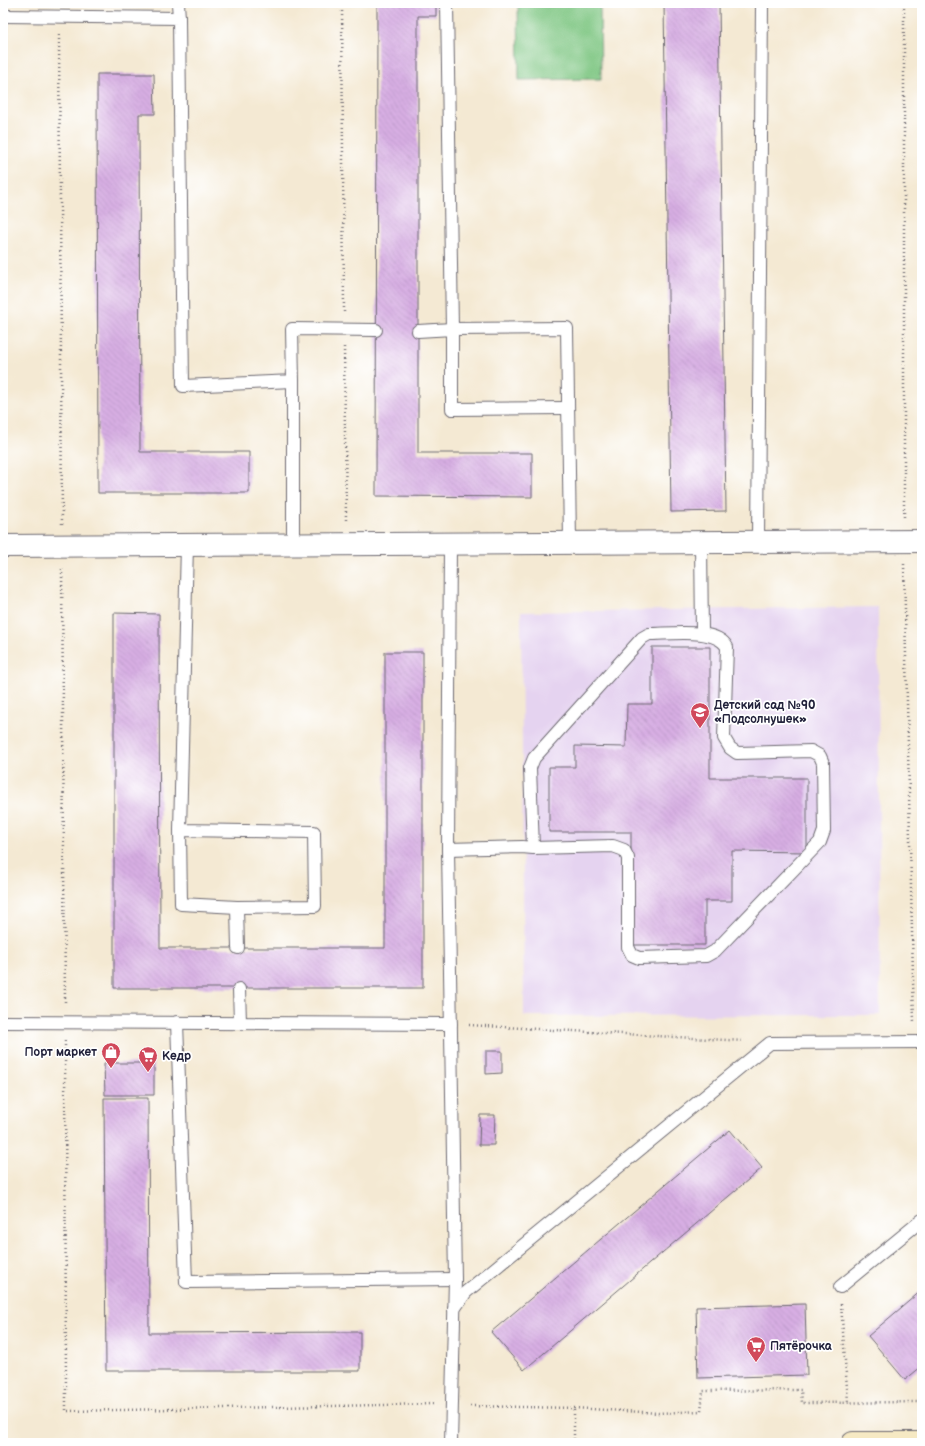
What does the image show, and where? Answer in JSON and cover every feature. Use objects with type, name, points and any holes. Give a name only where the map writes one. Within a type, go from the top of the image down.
[{"type":"street","points":[[3,546],[913,541]]},
{"type":"street","points":[[853,1443],[922,1443]]},
{"type":"lane","points":[[178,3],[183,386],[293,381]]},
{"type":"lane","points":[[447,3],[452,409],[568,408]]},
{"type":"lane","points":[[758,542],[762,3]]},
{"type":"lane","points":[[3,16],[179,18]]},
{"type":"lane","points":[[418,331],[452,329],[567,328],[570,543]]},
{"type":"lane","points":[[293,545],[292,329],[376,330]]},
{"type":"lane","points":[[701,542],[702,634]]},
{"type":"lane","points":[[450,544],[448,849],[455,1279],[451,1443]]},
{"type":"lane","points":[[180,830],[314,832],[315,906],[237,907],[181,904],[180,830],[187,545]]},
{"type":"lane","points":[[448,849],[533,848],[613,846],[624,850],[628,858],[628,947],[632,955],[639,958],[706,956],[715,951],[820,842],[824,831],[823,763],[820,756],[811,751],[737,753],[730,748],[724,738],[727,647],[724,641],[718,637],[702,634],[649,634],[642,638],[534,758],[530,768],[533,848]]},
{"type":"lane","points":[[237,907],[238,948]]},
{"type":"lane","points":[[239,989],[240,1022]]},
{"type":"lane","points":[[3,1022],[451,1024]]},
{"type":"lane","points":[[177,1022],[186,1282],[455,1279]]},
{"type":"lane","points":[[454,1309],[466,1292],[770,1043],[918,1042]]},
{"type":"lane","points":[[840,1287],[922,1220]]},
{"type":"path","points":[[342,3],[347,544]]},
{"type":"path","points":[[904,3],[913,541],[918,1042]]},
{"type":"path","points":[[59,16],[66,1411],[452,1404],[574,1408],[658,1413],[701,1412],[703,1391],[800,1390],[802,1403],[922,1402]]},
{"type":"path","points":[[451,1024],[770,1043]]},
{"type":"path","points":[[840,1287],[848,1402]]},
{"type":"path","points":[[574,1408],[574,1443]]},
{"type":"shaded area","name":"Детский сад №90 «Подсолнушек»","points":[[878,607],[880,1015],[524,1016],[521,612]]},
{"type":"green space","points":[[518,3],[600,3],[601,79],[519,80]]},
{"type":"building","points":[[377,3],[436,3],[436,16],[418,16],[418,453],[532,453],[532,497],[376,496]]},
{"type":"building","points":[[664,3],[719,3],[726,511],[671,512]]},
{"type":"building","points":[[97,74],[154,74],[155,114],[139,114],[140,452],[249,452],[249,493],[98,493]]},
{"type":"building","points":[[114,613],[159,614],[160,948],[385,948],[385,652],[423,652],[423,988],[114,988]]},
{"type":"building","points":[[652,647],[710,647],[710,778],[807,778],[807,852],[732,851],[732,901],[705,901],[705,945],[631,945],[631,832],[549,832],[549,767],[575,767],[575,746],[626,747],[627,704],[652,704]]},
{"type":"building","points":[[486,1051],[502,1051],[502,1073],[486,1074]]},
{"type":"building","points":[[104,1063],[154,1063],[154,1095],[105,1095]]},
{"type":"building","points":[[104,1098],[148,1098],[149,1333],[360,1332],[360,1371],[106,1371]]},
{"type":"building","points":[[480,1115],[495,1115],[494,1145],[479,1145]]},
{"type":"building","points":[[730,1130],[762,1168],[524,1370],[491,1332]]},
{"type":"building","points":[[922,1290],[922,1366],[905,1380],[868,1336]]},
{"type":"building","points":[[805,1304],[807,1375],[698,1378],[696,1307]]},
{"type":"place","name":"Детский сад №90 «Подсолнушек»","points":[[700,729]]},
{"type":"place","name":"Порт маркет","points":[[111,1069]]},
{"type":"place","name":"Кедр","points":[[148,1073]]},
{"type":"place","name":"Пятёрочка","points":[[756,1363]]}]
